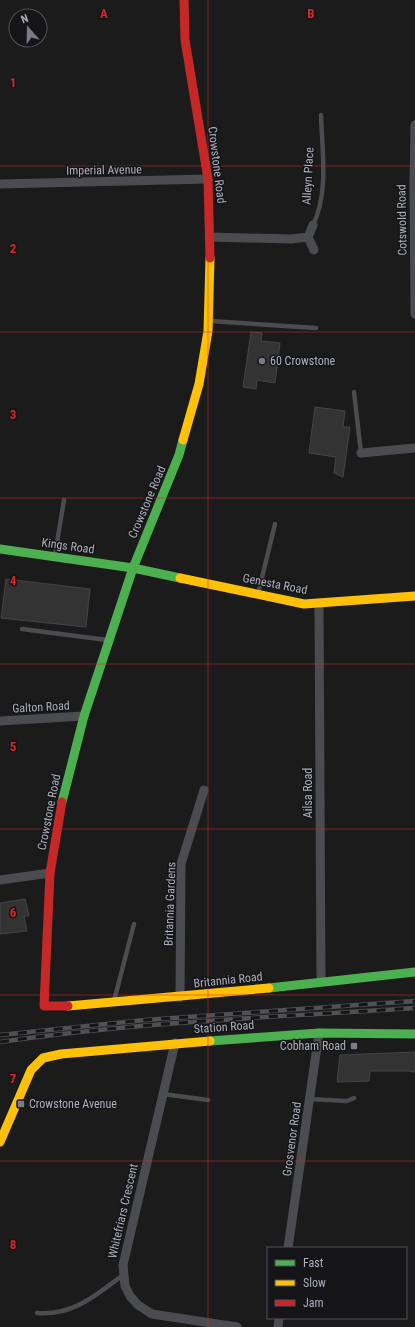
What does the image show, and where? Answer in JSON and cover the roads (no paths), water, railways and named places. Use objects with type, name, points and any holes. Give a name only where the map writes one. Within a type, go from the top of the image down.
[{"type":"street","name":"Crowstone Road","points":[[44,1006],[50,873],[59,813],[84,716],[133,568],[179,455],[199,384],[208,321],[210,237],[208,179],[185,40],[184,0]]},
{"type":"street","name":"Cotswold Road","points":[[415,125],[415,314]]},
{"type":"street","name":"Imperial Avenue","points":[[0,184],[208,179]]},
{"type":"street","name":"Alleyn Place","points":[[308,237],[313,225]]},
{"type":"street","points":[[210,237],[291,240],[308,237],[314,250]]},
{"type":"street","points":[[361,452],[415,448]]},
{"type":"street","name":"Kings Road","points":[[0,549],[133,568]]},
{"type":"street","name":"Genesta Road","points":[[133,568],[304,604],[415,596]]},
{"type":"street","name":"Ailsa Road","points":[[319,603],[321,982]]},
{"type":"street","name":"Galton Road","points":[[0,721],[84,716]]},
{"type":"street","name":"Britannia Gardens","points":[[180,997],[181,864],[204,790]]},
{"type":"street","points":[[0,880],[50,873]]},
{"type":"street","name":"Britannia Road","points":[[44,1006],[58,1007],[114,1001],[180,997],[415,972]]},
{"type":"street","name":"Station Road","points":[[0,1142],[31,1070],[43,1058],[61,1054],[175,1042],[319,1033],[415,1034]]},
{"type":"street","name":"Grosvenor Road","points":[[288,1247],[319,1033]]},
{"type":"street","name":"Whitefriars Crescent","points":[[175,1042],[123,1265],[123,1275],[130,1296],[152,1314],[237,1327]]},
{"type":"lane","name":"Alleyn Place","points":[[313,225],[318,214],[322,179],[321,115]]},
{"type":"lane","points":[[208,321],[316,328]]},
{"type":"lane","points":[[354,392],[361,452]]},
{"type":"lane","points":[[55,556],[64,500]]},
{"type":"lane","points":[[258,594],[275,524]]},
{"type":"lane","points":[[22,629],[109,641]]},
{"type":"lane","points":[[114,1001],[134,924]]},
{"type":"lane","points":[[163,1094],[208,1100]]},
{"type":"lane","points":[[309,1099],[347,1101],[354,1098]]},
{"type":"lane","points":[[37,1313],[52,1314],[75,1307],[96,1296],[123,1275]]},
{"type":"railway","points":[[0,1035],[145,1020],[415,1001]]},
{"type":"railway","points":[[0,1042],[52,1035],[155,1025],[415,1008]]},
{"type":"place","name":"60 Crowstone","points":[[262,361]]},
{"type":"place","name":"Cobham Road","points":[[354,1046]]},
{"type":"place","name":"Crowstone Avenue","points":[[21,1104]]}]
